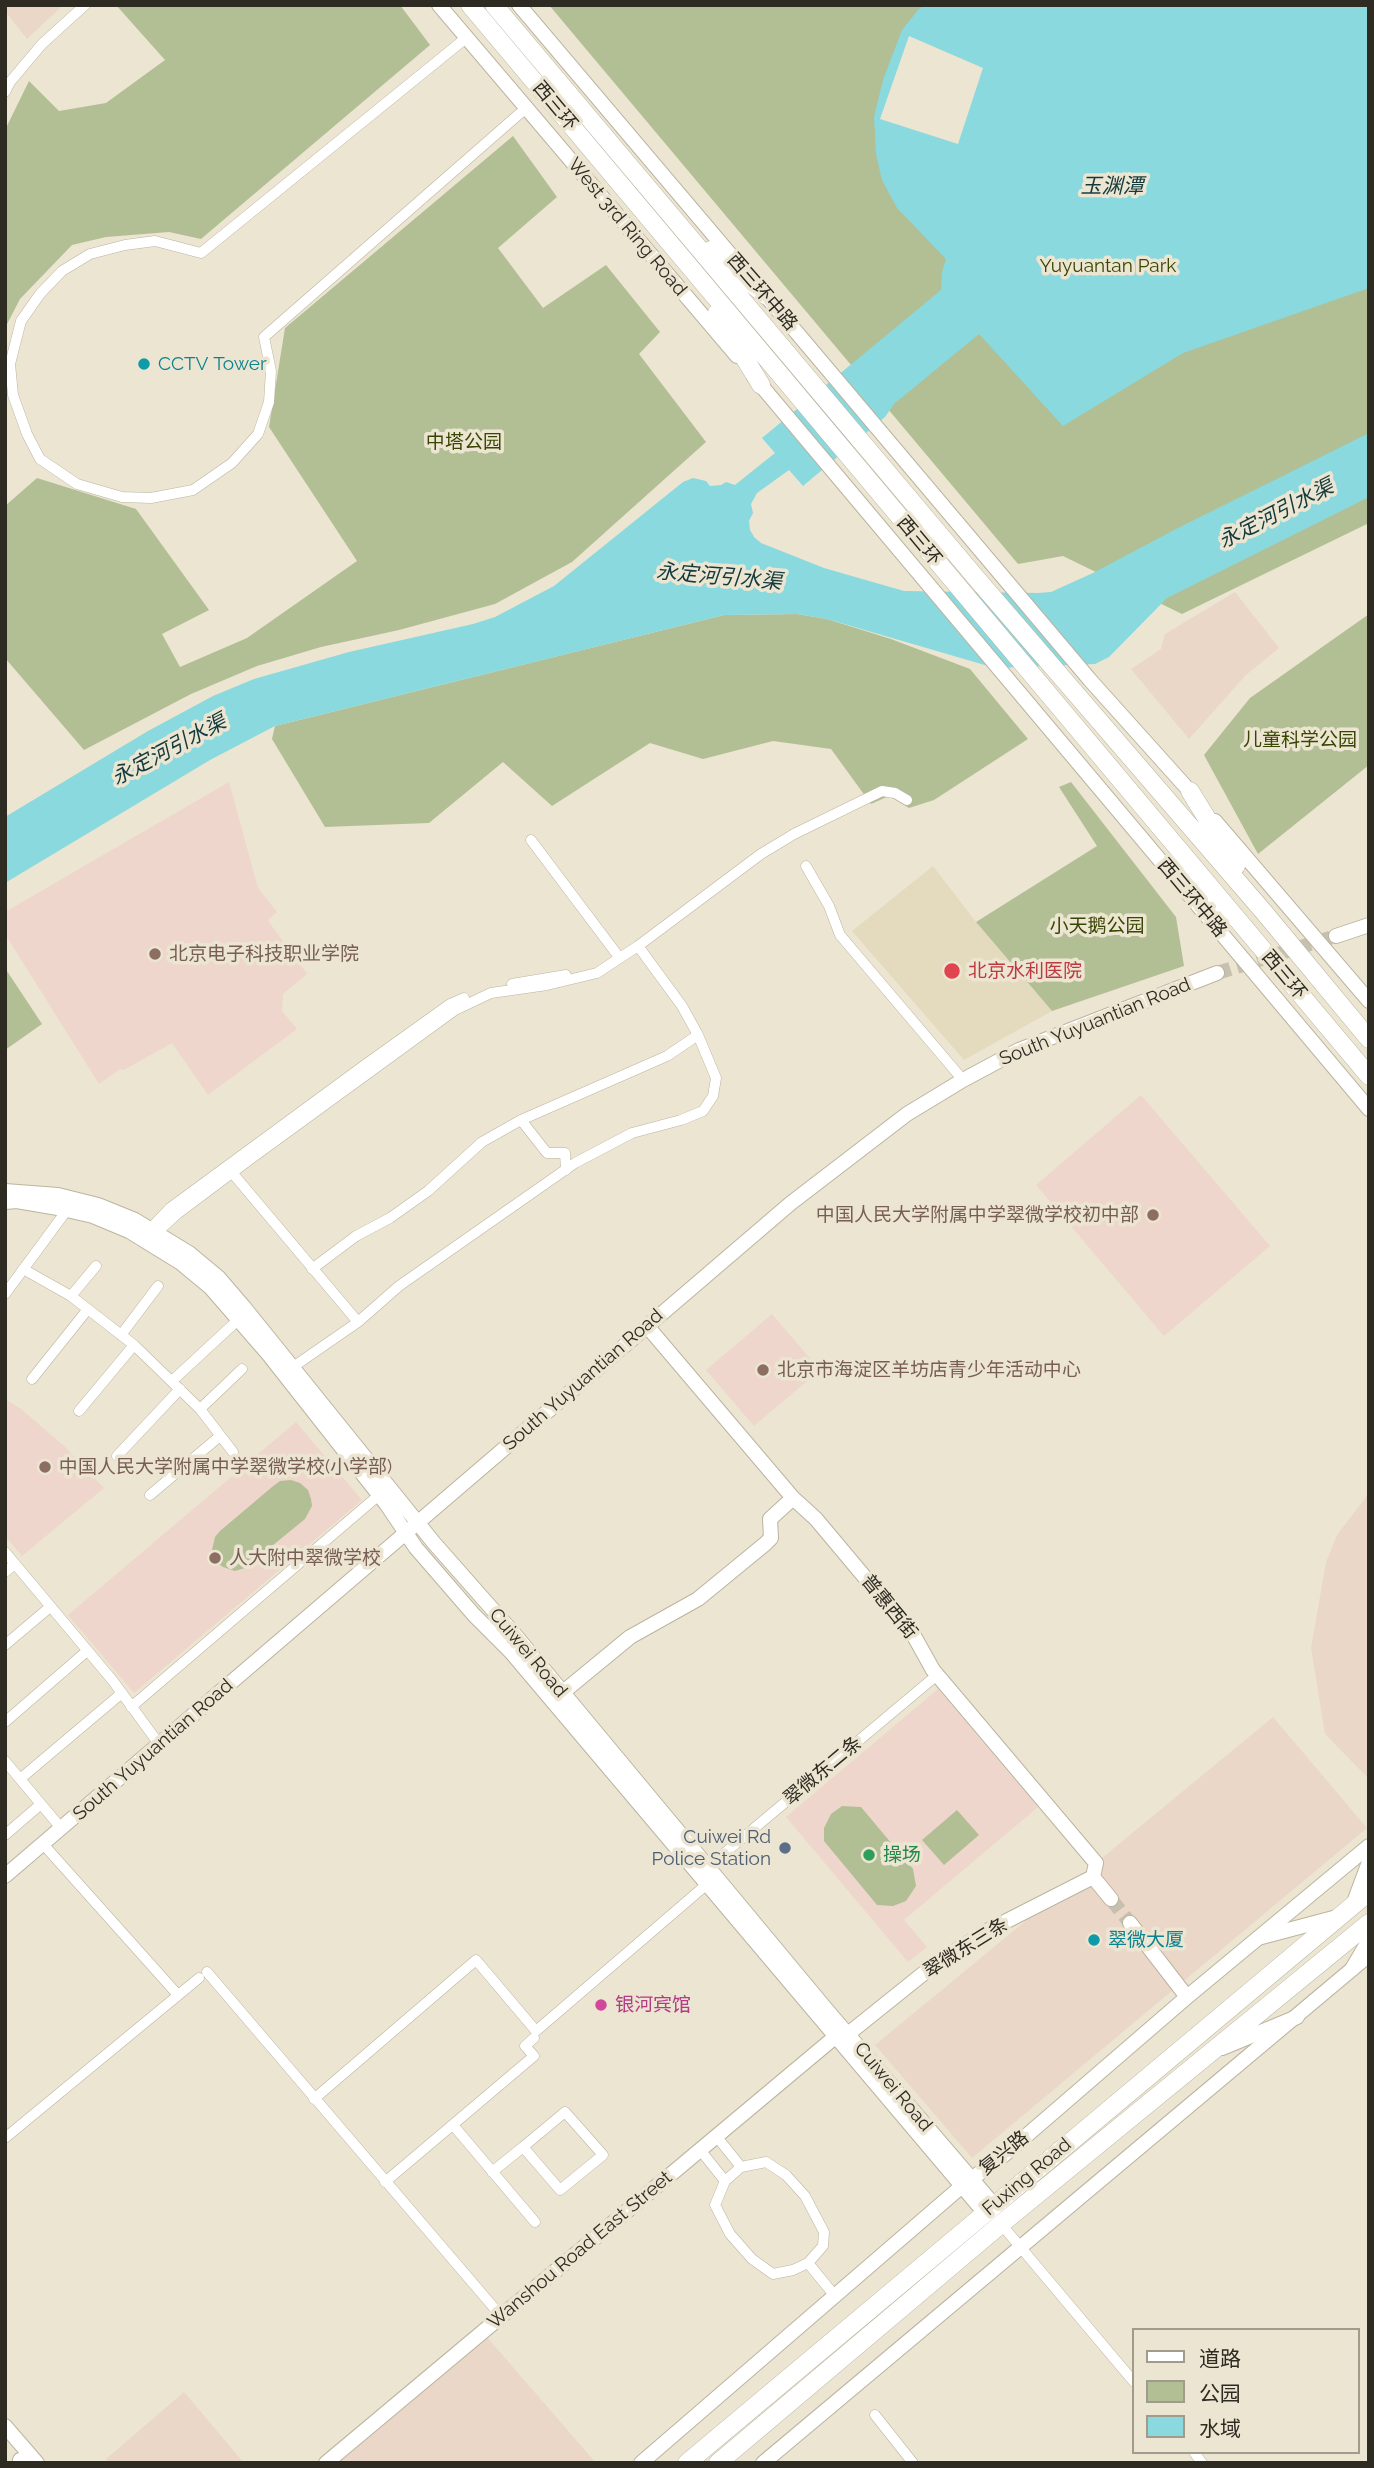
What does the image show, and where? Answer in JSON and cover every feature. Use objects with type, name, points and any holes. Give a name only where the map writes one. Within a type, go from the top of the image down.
[{"type":"highway","name":"西三环","points":[[470,5],[1369,1076]]},
{"type":"highway","name":"西三环","points":[[494,5],[1369,1039]]},
{"type":"highway","points":[[677,222],[765,295]]},
{"type":"highway","points":[[683,259],[761,385]]},
{"type":"highway","points":[[1190,791],[1263,911]]},
{"type":"highway","points":[[1167,868],[1241,924]]},
{"type":"highway","name":"Fuxing Road","points":[[687,2463],[1369,1892]]},
{"type":"highway","name":"Fuxing Road","points":[[718,2463],[1001,2224],[1369,1923]]},
{"type":"street","points":[[5,92],[10,82],[42,44],[85,5]]},
{"type":"street","name":"West 3rd Ring Road","points":[[439,5],[761,385]]},
{"type":"street","name":"西三环中路","points":[[519,5],[1090,680],[1190,791]]},
{"type":"street","points":[[466,38],[201,253],[155,241],[125,244],[90,254],[62,271],[40,294],[21,321],[10,364],[13,395],[27,434],[40,459],[77,484],[122,497],[141,498],[193,490],[232,463],[258,434],[269,402],[271,372],[264,337],[526,108]]},
{"type":"street","name":"西三环中路","points":[[761,385],[1369,1108]]},
{"type":"street","points":[[152,1234],[230,1170],[455,1010],[491,993],[547,985],[597,973],[638,946],[761,853],[794,834],[882,791],[895,793],[906,800]]},
{"type":"street","points":[[1190,791],[1369,1001]]},
{"type":"street","points":[[531,840],[619,957]]},
{"type":"street","points":[[806,866],[829,906],[840,935],[963,1080]]},
{"type":"street","points":[[1336,936],[1369,925]]},
{"type":"street","points":[[293,1367],[358,1322],[399,1286],[575,1163],[632,1133],[703,1111],[713,1096],[716,1078],[682,1006],[638,946]]},
{"type":"street","name":"South Yuyuantian Road","points":[[5,1876],[791,1203],[907,1114],[1019,1050],[1217,973]]},
{"type":"street","points":[[312,1269],[356,1236],[390,1218],[428,1191],[482,1142],[521,1120],[667,1056],[698,1035]]},
{"type":"street","points":[[521,1120],[547,1153],[565,1153],[566,1170]]},
{"type":"street","points":[[230,1170],[358,1322]]},
{"type":"street","name":"Cuiwei Road","points":[[5,1191],[58,1195],[98,1205],[135,1220],[209,1287],[239,1319],[379,1495],[562,1693],[708,1867],[842,2036]]},
{"type":"street","name":"Cuiwei Road","points":[[5,1202],[16,1201],[67,1210],[152,1234],[189,1253],[219,1278],[293,1367],[411,1527],[416,1548],[474,1615],[511,1652],[706,1885],[842,2036],[989,2208]]},
{"type":"street","points":[[5,1294],[67,1210]]},
{"type":"street","points":[[71,1296],[96,1266]]},
{"type":"street","points":[[23,1269],[71,1296],[134,1345],[200,1409],[233,1452]]},
{"type":"street","points":[[121,1335],[158,1286]]},
{"type":"street","points":[[32,1379],[88,1309]]},
{"type":"street","points":[[172,1381],[239,1319]]},
{"type":"street","name":"普惠西街","points":[[647,1326],[914,1636],[937,1675],[1096,1863],[1093,1877],[1111,1899]]},
{"type":"street","points":[[79,1411],[134,1345]]},
{"type":"street","points":[[200,1409],[242,1369]]},
{"type":"street","points":[[117,1456],[180,1389]]},
{"type":"street","points":[[150,1495],[220,1436]]},
{"type":"street","points":[[131,1707],[379,1495]]},
{"type":"street","points":[[562,1693],[629,1637],[698,1599],[765,1544],[771,1538],[770,1519],[793,1498]]},
{"type":"street","points":[[5,1552],[121,1693],[159,1744]]},
{"type":"street","points":[[5,1572],[15,1564]]},
{"type":"street","points":[[5,1645],[50,1607]]},
{"type":"street","points":[[5,1722],[87,1651]]},
{"type":"street","name":"翠微东二条","points":[[708,1867],[937,1675]]},
{"type":"street","points":[[20,1779],[121,1693]]},
{"type":"street","points":[[6,1764],[61,1828]]},
{"type":"street","points":[[5,1835],[41,1804]]},
{"type":"street","points":[[43,1844],[178,1995]]},
{"type":"street","name":"复兴路","points":[[641,2463],[1186,1997],[1369,1846]]},
{"type":"street","points":[[1258,1938],[1347,1910],[1369,1862]]},
{"type":"street","name":"翠微东三条","points":[[842,2036],[939,1961],[987,1931],[1093,1877]]},
{"type":"street","points":[[314,2099],[476,1960],[536,2031],[706,1885]]},
{"type":"street","points":[[1130,1923],[1186,1997]]},
{"type":"street","points":[[1353,1969],[1369,1940]]},
{"type":"street","points":[[763,2463],[1369,1955]]},
{"type":"street","points":[[5,2138],[203,1975],[501,2316]]},
{"type":"street","points":[[1214,2051],[1297,2017]]},
{"type":"street","name":"Wanshou Road East Street","points":[[326,2463],[842,2036]]},
{"type":"street","points":[[385,2182],[534,2056],[525,2046],[534,2038]]},
{"type":"street","points":[[492,2172],[565,2112],[603,2155],[560,2190],[523,2147]]},
{"type":"street","points":[[453,2125],[535,2222]]},
{"type":"street","points":[[717,2137],[741,2167]]},
{"type":"street","points":[[701,2151],[725,2181]]},
{"type":"street","points":[[766,2162],[786,2175],[805,2196],[824,2232],[823,2246],[808,2263],[793,2270],[773,2274],[752,2259],[730,2234],[715,2205],[725,2181],[741,2167],[766,2162]]},
{"type":"street","points":[[1001,2224],[1132,2380]]},
{"type":"street","points":[[808,2263],[835,2296]]},
{"type":"street","points":[[875,2415],[913,2463]]},
{"type":"street","points":[[5,2426],[27,2458]]},
{"type":"shaded area","points":[[5,5],[63,5],[27,39],[5,11]]},
{"type":"shaded area","points":[[1235,592],[1279,648],[1246,675],[1189,739],[1131,669],[1161,649],[1165,634]]},
{"type":"shaded area","name":"北京电子科技职业学院","points":[[229,782],[258,888],[277,912],[269,922],[307,974],[283,994],[282,1011],[297,1029],[208,1095],[172,1043],[124,1070],[120,1069],[99,1084],[5,934],[5,912]]},
{"type":"shaded area","name":"北京水利医院","points":[[933,866],[976,922],[1052,1011],[964,1060],[852,931]]},
{"type":"shaded area","name":"中国人民大学附属中学翠微学校初中部","points":[[1141,1095],[1270,1246],[1164,1336],[1036,1185]]},
{"type":"shaded area","name":"北京市海淀区羊坊店青少年活动中心","points":[[772,1314],[820,1370],[754,1426],[706,1370]]},
{"type":"shaded area","name":"中国人民大学附属中学翠微学校(小学部)","points":[[5,1399],[21,1409],[64,1446],[104,1488],[22,1556],[5,1536]]},
{"type":"shaded area","name":"人大附中翠微学校","points":[[296,1422],[362,1500],[134,1693],[68,1615]]},
{"type":"shaded area","points":[[1369,1493],[1369,1779],[1325,1734],[1311,1648],[1326,1562],[1337,1535]]},
{"type":"shaded area","points":[[938,1689],[1038,1807],[904,1920],[927,1947],[908,1962],[786,1817]]},
{"type":"shaded area","name":"翠微大厦","points":[[1273,1717],[1367,1828],[972,2158],[875,2045]]},
{"type":"shaded area","points":[[486,2336],[596,2463],[335,2463]]},
{"type":"shaded area","points":[[184,2392],[244,2463],[110,2463],[106,2459]]},
{"type":"green space","points":[[116,5],[400,5],[430,45],[201,239],[169,232],[106,237],[72,245],[20,299],[5,328],[5,130],[29,81],[59,111],[106,103],[165,60]]},
{"type":"green space","name":"Yuyuantan Park","points":[[549,5],[1369,5],[1369,523],[1182,614],[1063,556],[1018,564]]},
{"type":"green space","name":"中塔公园","points":[[513,136],[557,197],[498,248],[543,308],[606,265],[660,332],[639,354],[706,442],[572,562],[495,604],[399,630],[321,647],[257,666],[191,694],[84,750],[5,658],[5,506],[37,478],[136,509],[209,610],[162,634],[180,667],[247,638],[357,561],[269,427],[285,328]]},
{"type":"green space","points":[[797,614],[827,619],[891,639],[970,669],[1028,739],[934,800],[909,808],[889,796],[871,804],[831,749],[773,741],[703,759],[650,743],[552,806],[503,762],[429,823],[325,827],[272,739],[275,726],[724,615]]},
{"type":"green space","name":"儿童科学公园","points":[[1369,614],[1369,765],[1258,854],[1204,755],[1250,698]]},
{"type":"green space","name":"小天鹅公园","points":[[1071,782],[1176,917],[1184,966],[1052,1011],[976,922],[1097,846],[1059,787]]},
{"type":"green space","points":[[5,968],[42,1024],[5,1050]]},
{"type":"green space","points":[[291,1480],[308,1490],[312,1506],[305,1519],[245,1568],[235,1571],[216,1562],[212,1550],[215,1537],[220,1531],[280,1481]]},
{"type":"green space","name":"操场","points":[[842,1806],[861,1807],[913,1869],[916,1886],[906,1901],[893,1906],[877,1905],[824,1841],[824,1828],[831,1814]]},
{"type":"green space","points":[[957,1810],[979,1835],[944,1865],[922,1840]]},
{"type":"water","points":[[924,5],[1369,5],[1369,288],[1183,353],[1063,426],[979,334],[894,404],[885,417],[803,486],[789,470],[757,493],[751,504],[753,513],[749,521],[754,537],[761,543],[824,568],[904,591],[1038,593],[1051,592],[1093,573],[1369,433],[1369,497],[1167,598],[1109,657],[1095,664],[995,668],[827,619],[797,614],[724,615],[275,726],[210,760],[5,883],[5,817],[148,731],[213,696],[254,679],[349,652],[495,617],[554,586],[683,482],[693,478],[706,481],[710,486],[726,482],[735,485],[775,453],[762,438],[941,290],[946,259],[897,208],[882,180],[876,154],[874,117],[883,80],[902,30]]},
{"type":"pier","points":[[909,36],[983,68],[958,144],[880,119]]},
{"type":"tunnel","points":[[1217,973],[1336,936]]},
{"type":"tunnel","points":[[1111,1899],[1130,1923]]},
{"type":"place","name":"CCTV Tower","points":[[144,364]]},
{"type":"place","name":"北京电子科技职业学院","points":[[155,954]]},
{"type":"place","name":"北京水利医院","points":[[952,971]]},
{"type":"place","name":"中国人民大学附属中学翠微学校初中部","points":[[1153,1215]]},
{"type":"place","name":"北京市海淀区羊坊店青少年活动中心","points":[[763,1370]]},
{"type":"place","name":"中国人民大学附属中学翠微学校(小学部)","points":[[45,1467]]},
{"type":"place","name":"人大附中翠微学校","points":[[215,1558]]},
{"type":"place","name":"Cuiwei Rd Police Station","points":[[785,1848]]},
{"type":"place","name":"操场","points":[[869,1855]]},
{"type":"place","name":"翠微大厦","points":[[1094,1940]]},
{"type":"place","name":"银河宾馆","points":[[601,2005]]},
{"type":"water label","name":"玉渊潭","points":[[1112,187]]},
{"type":"water label","name":"永定河引水渠","points":[[1276,514]]},
{"type":"water label","name":"永定河引水渠","points":[[719,577]]},
{"type":"water label","name":"永定河引水渠","points":[[169,750]]}]
